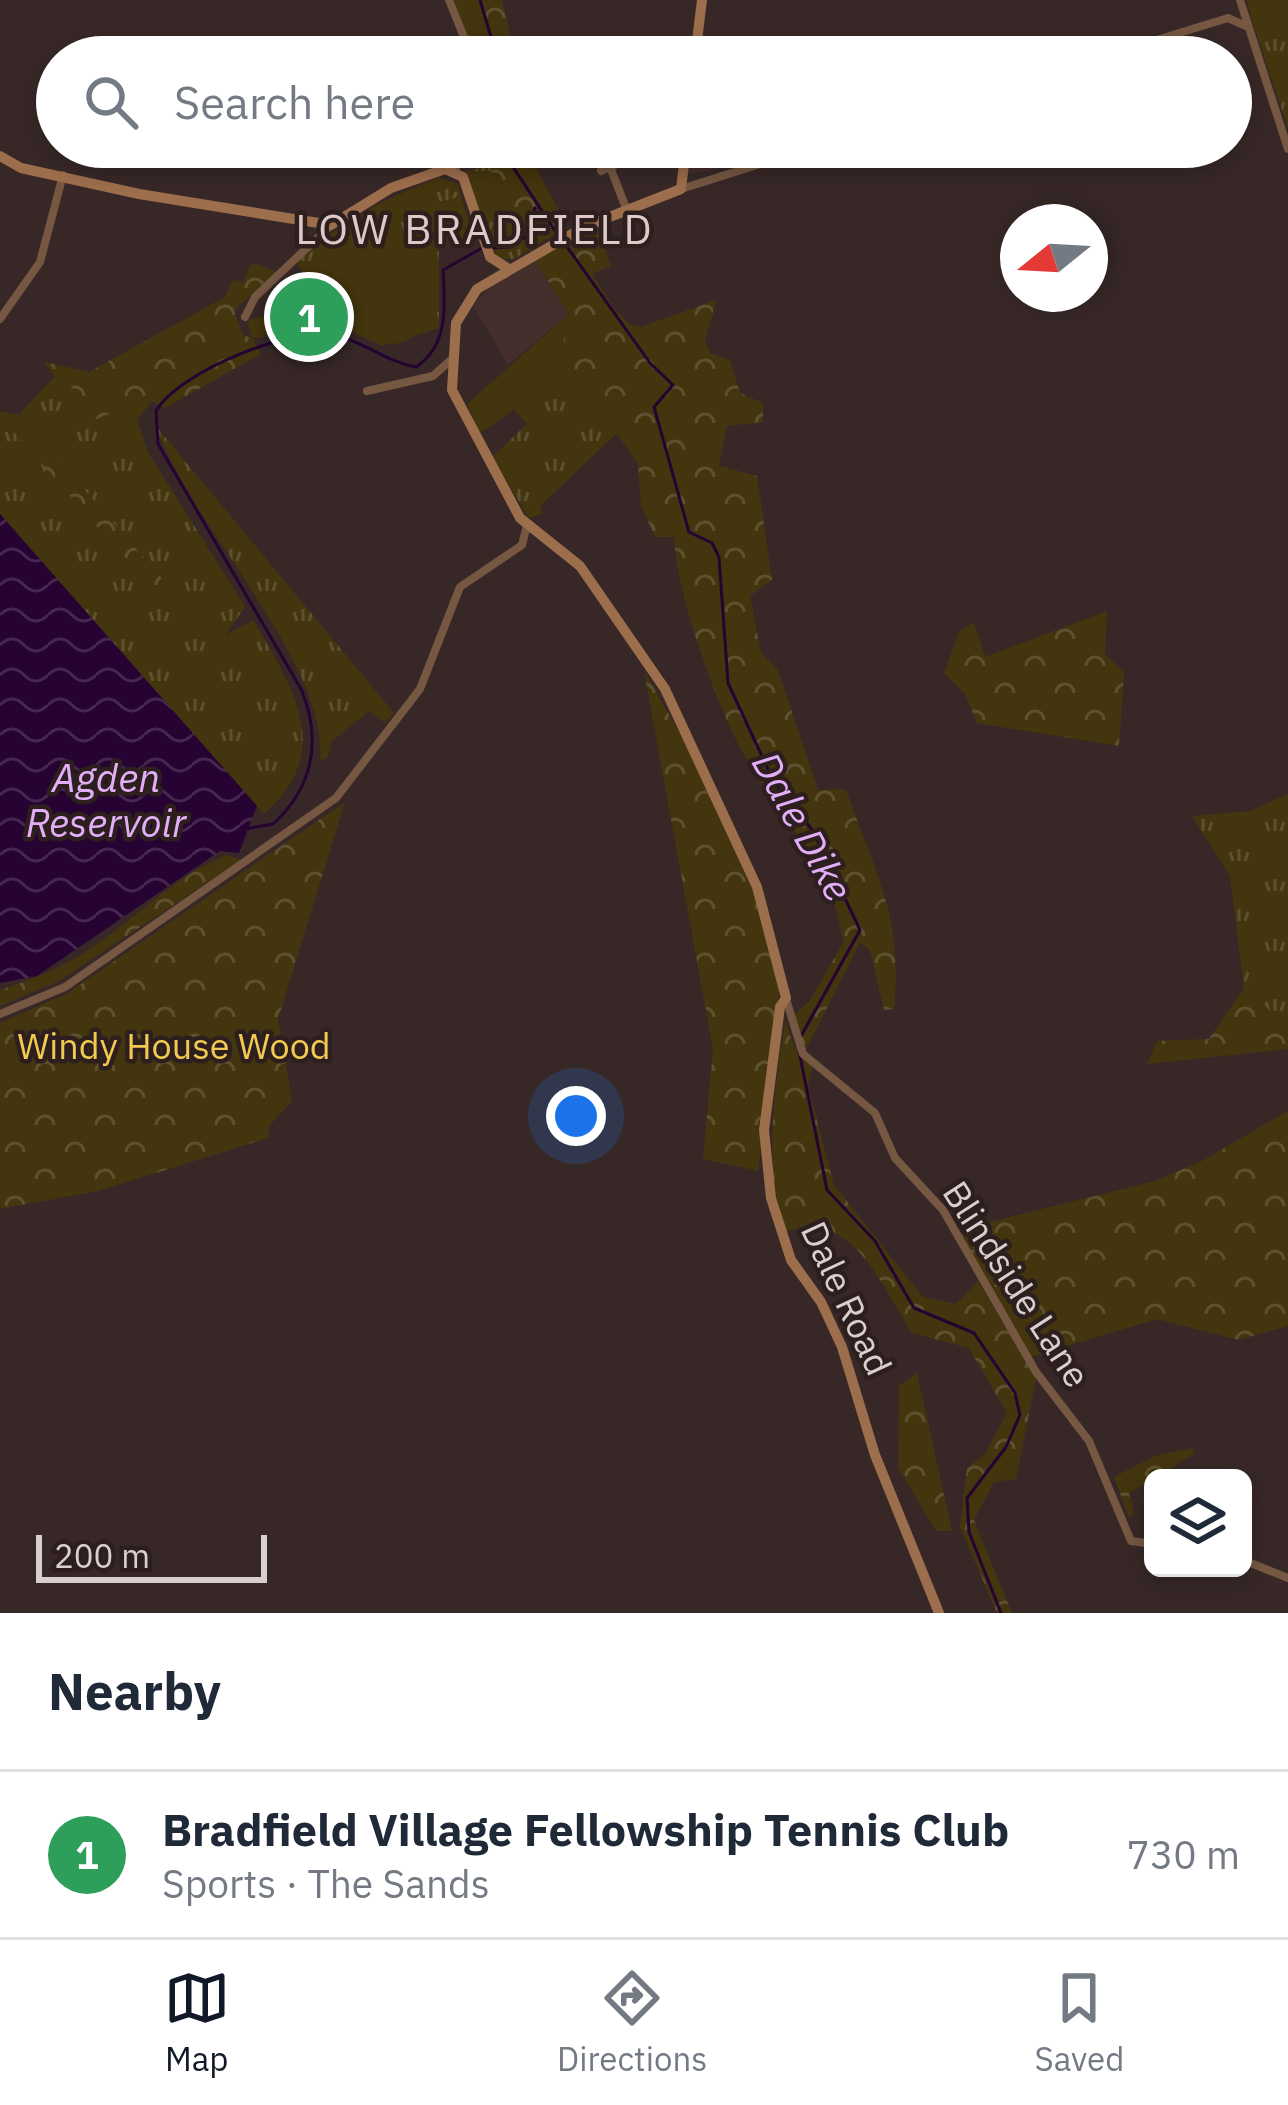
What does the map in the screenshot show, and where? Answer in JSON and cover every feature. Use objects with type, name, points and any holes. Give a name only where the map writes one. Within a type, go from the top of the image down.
[{"type":"street","points":[[449,0],[464,36]]},
{"type":"street","points":[[698,36],[702,0]]},
{"type":"street","points":[[1169,36],[1228,18],[1240,0]]},
{"type":"street","points":[[1240,0],[1251,36]]},
{"type":"street","points":[[1228,18],[1248,27]]},
{"type":"street","points":[[1252,39],[1288,149]]},
{"type":"street","points":[[0,156],[21,167],[139,194],[331,224]]},
{"type":"street","points":[[607,168],[626,208]]},
{"type":"street","points":[[681,189],[684,168]]},
{"type":"street","points":[[477,290],[626,208],[748,168]]},
{"type":"street","points":[[245,316],[255,297],[331,224],[436,169],[455,171],[467,187],[489,256],[509,269]]},
{"type":"street","points":[[0,319],[40,262],[63,173]]},
{"type":"street","points":[[489,256],[477,290],[456,323],[452,390],[482,454],[527,525],[580,566],[665,689],[761,898],[786,998]]},
{"type":"street","points":[[367,391],[433,376],[452,359]]},
{"type":"street","points":[[433,376],[452,390]]},
{"type":"street","points":[[522,545],[527,525]]},
{"type":"street","points":[[0,1014],[65,987],[336,798],[420,689],[460,587],[522,545],[546,541]]},
{"type":"street","name":"Blindside Lane","points":[[786,998],[803,1054],[875,1113],[895,1158],[943,1210],[1036,1372],[1089,1441],[1131,1541],[1144,1543]]},
{"type":"street","name":"Dale Road","points":[[786,998],[764,1130],[766,1178],[791,1261],[821,1302],[842,1347],[875,1455],[939,1613]]},
{"type":"street","points":[[1252,1563],[1288,1578]]},
{"type":"shaded area","points":[[688,168],[719,168],[687,175]]},
{"type":"shaded area","points":[[535,261],[569,314],[508,365],[473,306],[490,286]]},
{"type":"green space","points":[[453,0],[502,0],[510,36],[468,36]]},
{"type":"green space","points":[[1247,0],[1288,0],[1288,128],[1251,18]]},
{"type":"green space","points":[[490,168],[536,168],[568,228],[545,240],[536,230],[495,241],[490,232],[502,212]]},
{"type":"green space","points":[[491,168],[502,213],[490,231],[495,241],[537,230],[545,240],[514,259],[500,259],[490,249],[466,171]]},
{"type":"green space","points":[[439,177],[458,184],[461,196],[419,209],[431,247],[439,245],[439,328],[382,346],[349,330],[252,338],[248,321],[274,314],[310,283],[295,261],[299,253],[382,202]]},
{"type":"green space","points":[[461,196],[473,235],[430,247],[419,209]]},
{"type":"green space","points":[[596,225],[611,266],[592,274],[613,307],[629,324],[641,327],[716,300],[705,341],[710,353],[730,360],[740,393],[763,403],[763,422],[727,426],[719,466],[757,476],[772,580],[750,596],[761,653],[778,670],[818,790],[844,789],[848,795],[885,899],[895,948],[894,1009],[884,1010],[870,950],[860,943],[805,1051],[794,1015],[810,1000],[844,941],[831,893],[733,733],[690,617],[674,537],[655,537],[641,506],[638,464],[561,352],[569,314],[535,261]]},
{"type":"green space","points":[[373,230],[419,245],[433,277],[433,305],[424,326],[407,340],[387,344],[364,337],[344,318],[327,284],[345,243]]},
{"type":"green space","points":[[250,265],[276,272],[234,311],[243,335],[252,338],[261,354],[165,408],[152,401],[137,420],[114,412],[65,432],[62,419],[74,389],[54,376],[44,362],[89,372],[225,297],[233,280],[244,282]]},
{"type":"green space","points":[[289,310],[328,311],[327,332],[288,331],[252,338],[248,320],[283,311],[288,328]]},
{"type":"green space","points":[[569,314],[561,352],[527,424],[514,410],[480,433],[467,404]]},
{"type":"green space","points":[[561,352],[617,433],[540,506],[543,514],[529,518],[492,457],[527,424]]},
{"type":"green space","points":[[54,377],[74,389],[62,419],[114,412],[137,420],[148,452],[245,607],[225,635],[253,620],[281,669],[300,718],[303,742],[286,790],[264,814],[0,514],[0,428],[14,432],[180,600],[19,415]]},
{"type":"green space","points":[[0,411],[19,415],[181,600],[173,613],[14,432],[0,428]]},
{"type":"green space","points":[[156,426],[394,713],[385,723],[369,711],[331,742],[328,757],[320,761],[317,723],[303,681],[173,464]]},
{"type":"green space","points":[[1107,611],[1105,655],[1124,672],[1119,746],[977,723],[965,694],[944,673],[959,632],[974,622],[985,657]]},
{"type":"green space","points":[[644,671],[691,753],[753,890],[780,979],[758,1171],[703,1159],[713,1049]]},
{"type":"green space","points":[[1288,794],[1288,1026],[1244,988],[1230,876],[1192,816],[1250,811]]},
{"type":"green space","name":"Windy House Wood","points":[[345,802],[278,1019],[292,1101],[269,1126],[268,1138],[98,1191],[0,1209],[0,1023],[68,993]]},
{"type":"green space","name":"Windy House Wood","points":[[227,855],[241,860],[59,981],[0,1006],[0,990],[83,953],[174,885]]},
{"type":"green space","points":[[1244,988],[1288,1026],[1288,1049],[1147,1064],[1157,1041],[1209,1039]]},
{"type":"green space","points":[[785,1021],[794,1047],[813,1067],[808,1086],[834,1185],[923,1297],[956,1304],[978,1281],[1036,1379],[1016,1479],[994,1482],[974,1520],[1012,1613],[997,1613],[960,1527],[967,1468],[985,1454],[1007,1413],[969,1348],[912,1333],[876,1274],[846,1240],[829,1230],[808,1227],[785,1232],[772,1152]]},
{"type":"green space","points":[[1288,1111],[1288,1326],[1239,1340],[1157,1319],[1030,1357],[962,1240],[962,1229],[1155,1181],[1202,1161]]},
{"type":"green space","points":[[917,1373],[952,1531],[936,1531],[898,1468],[899,1386]]},
{"type":"green space","points":[[1192,1448],[1194,1454],[1169,1469],[1144,1469],[1144,1484],[1129,1493],[1134,1512],[1129,1518],[1114,1477],[1155,1456]]},
{"type":"water","name":"Agden Reservoir","points":[[0,514],[257,806],[239,853],[220,851],[37,976],[0,983]]},
{"type":"waterway","name":"Dale Dike","points":[[480,0],[491,36]]},
{"type":"waterway","name":"Dale Dike","points":[[514,168],[559,237]]},
{"type":"waterway","points":[[491,248],[509,247],[527,236],[535,208]]},
{"type":"waterway","name":"Dale Dike","points":[[565,244],[650,363],[673,385],[654,407],[689,532],[712,543],[719,557],[728,683],[774,782],[813,831],[860,930],[801,1036]]},
{"type":"waterway","points":[[245,829],[273,824],[298,794],[310,761],[308,707],[158,444],[156,411],[168,396],[212,367],[295,337],[338,336],[416,367],[440,336],[443,270],[482,248]]},
{"type":"waterway","name":"Dale Dike","points":[[799,1051],[827,1190],[875,1241],[914,1308],[974,1333],[1015,1393],[1020,1415],[1006,1447],[967,1498],[969,1532],[1001,1613]]},
{"type":"place","name":"Bradfield Village Fellowship Tennis Club","points":[[309,317]]},
{"type":"district","name":"LOW BRADFIELD","points":[[475,228]]}]
